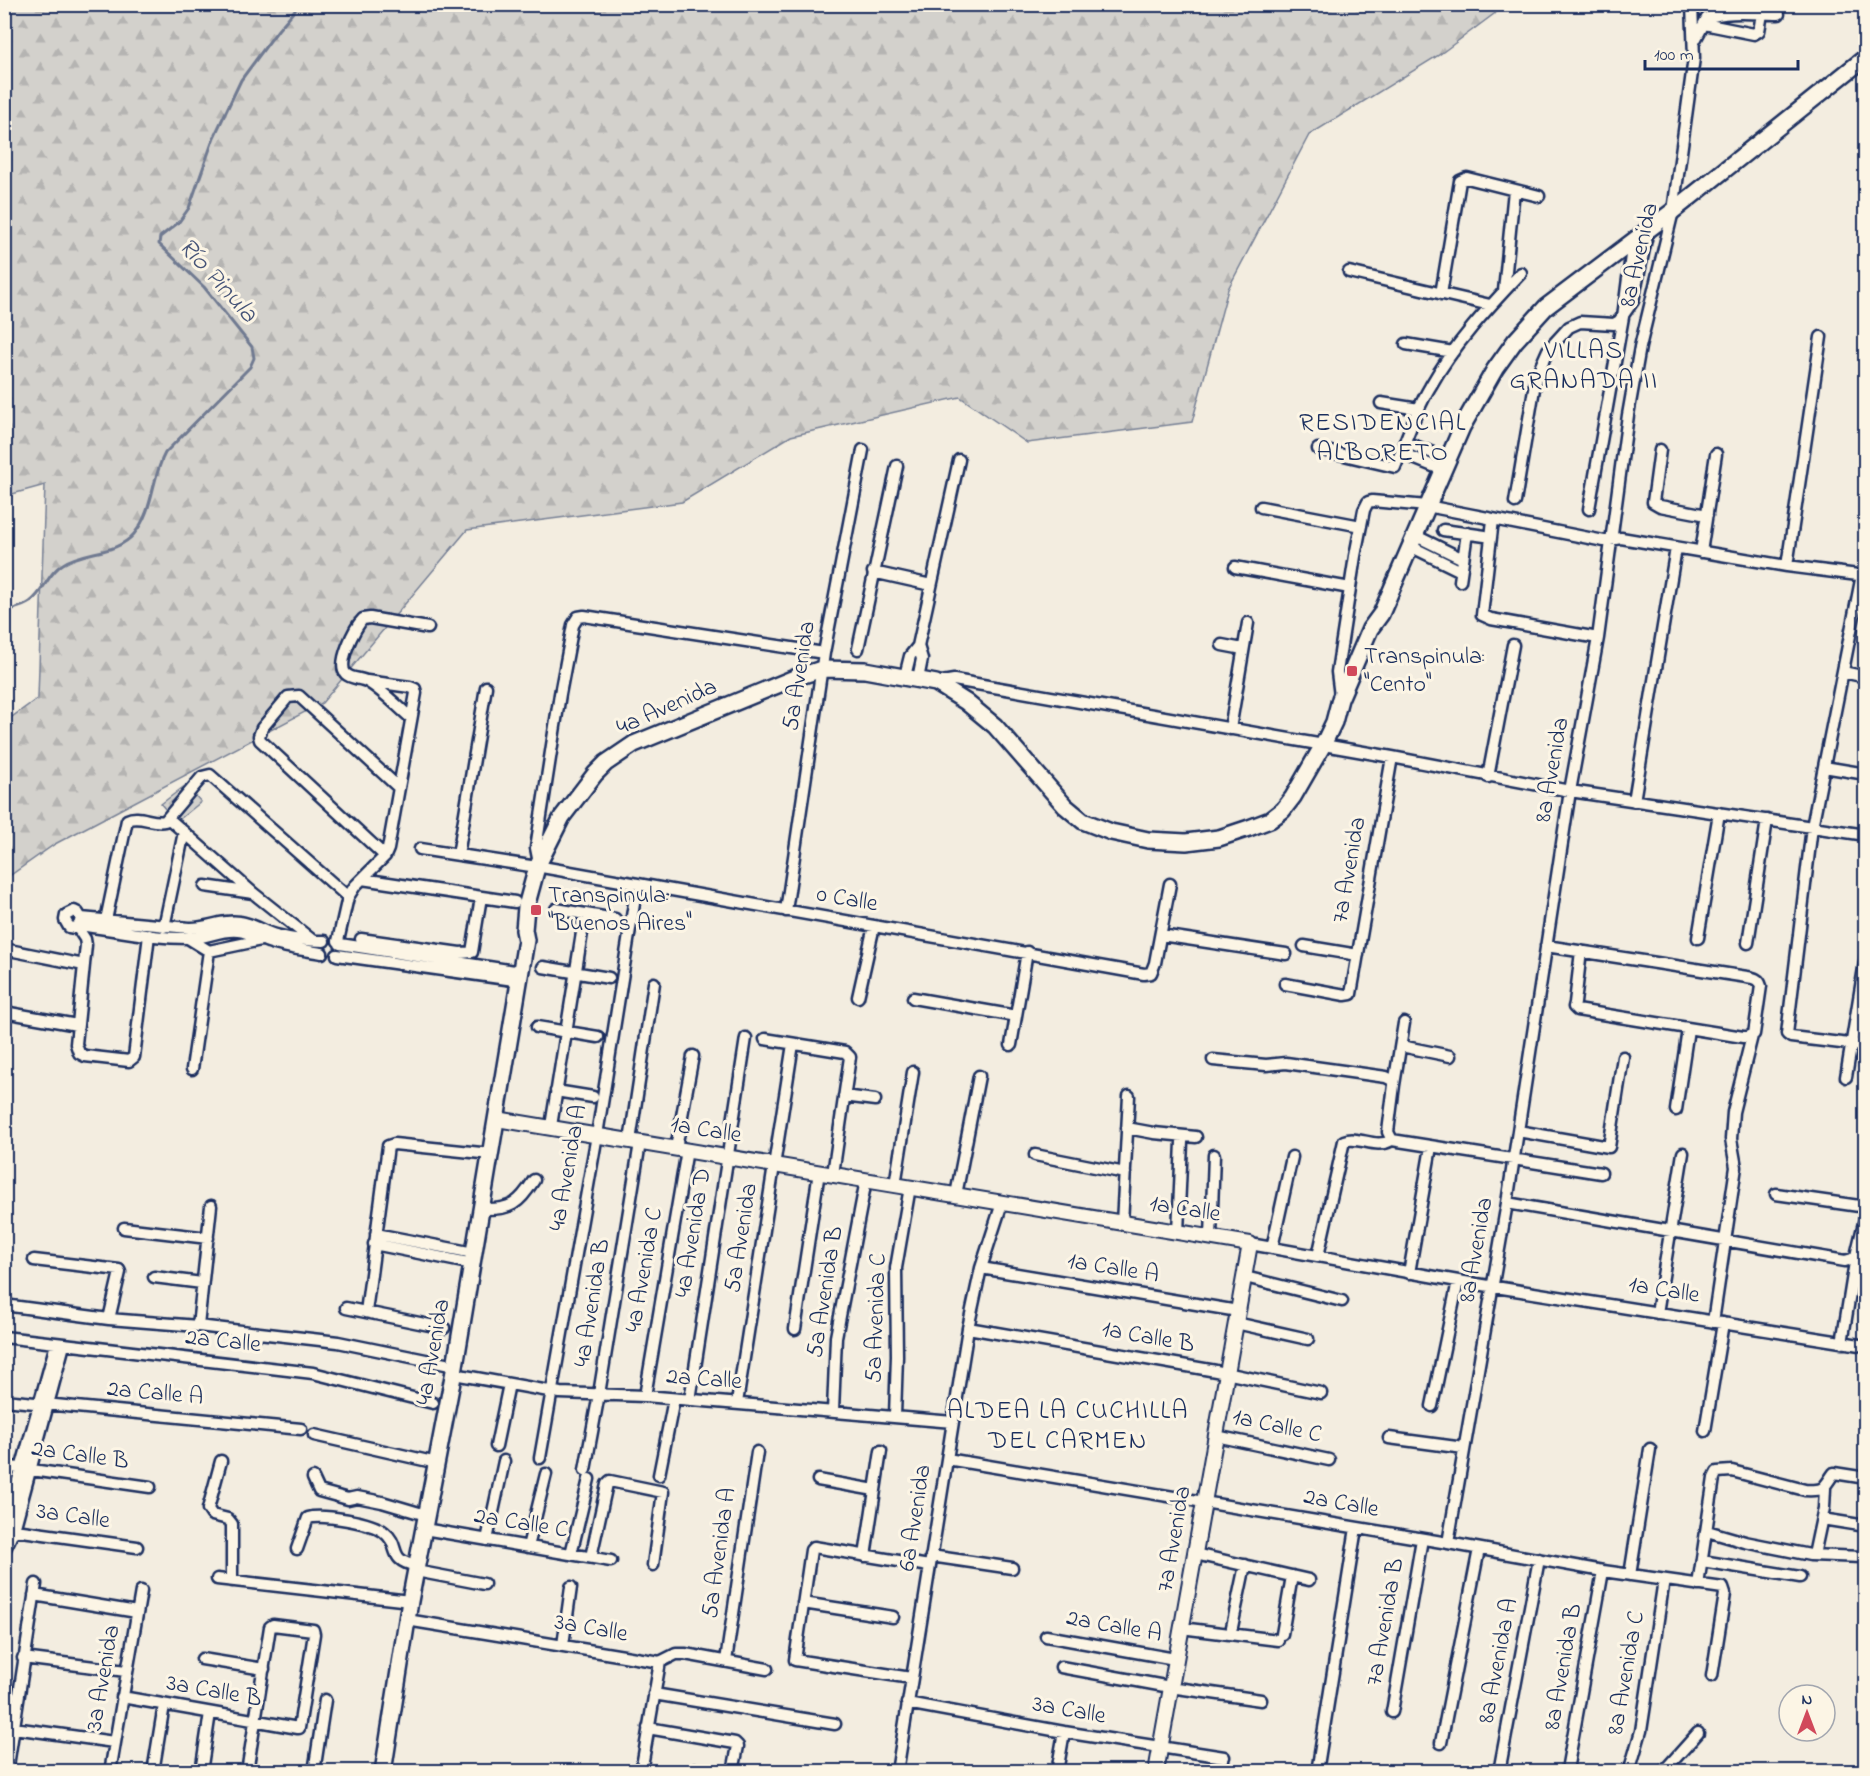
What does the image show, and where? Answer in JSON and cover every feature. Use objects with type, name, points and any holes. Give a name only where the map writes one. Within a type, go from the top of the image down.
[{"type":"main road","points":[[1334,722],[1340,699],[1370,629],[1381,614],[1462,427],[1480,393],[1515,341],[1546,308],[1673,211],[1866,57]]},
{"type":"main road","points":[[1334,722],[1349,703],[1380,633],[1381,614]]},
{"type":"main road","name":"4a Avenida","points":[[383,1772],[410,1601],[455,1370],[497,1119],[526,940],[524,930],[526,907],[552,833],[572,802],[595,774],[619,754],[650,738],[797,677],[822,669],[865,670],[936,683],[966,702],[995,726],[1065,806],[1083,821],[1110,832],[1148,840],[1186,842],[1219,838],[1270,820],[1283,810],[1323,746],[1334,722]]},
{"type":"street","name":"8a Avenida","points":[[1448,1543],[1507,1203],[1570,792],[1598,638],[1628,415],[1641,347],[1673,211],[1694,58],[1692,4]]},
{"type":"street","points":[[1694,43],[1707,18],[1721,14],[1779,14]]},
{"type":"street","points":[[1704,24],[1754,34],[1759,31],[1762,14]]},
{"type":"street","points":[[1441,294],[1460,182],[1467,178],[1539,196]]},
{"type":"street","points":[[1503,291],[1515,190]]},
{"type":"street","points":[[1515,502],[1536,376],[1548,350],[1569,327],[1580,322],[1614,324],[1623,317],[1636,292],[1648,230]]},
{"type":"street","points":[[1589,509],[1623,317],[1634,240]]},
{"type":"street","points":[[1349,272],[1490,305]]},
{"type":"street","points":[[1318,449],[1395,467],[1430,387],[1453,352],[1490,305],[1521,273]]},
{"type":"street","points":[[1786,566],[1821,337]]},
{"type":"street","points":[[1406,344],[1453,352]]},
{"type":"street","points":[[1381,403],[1419,409]]},
{"type":"street","points":[[1405,442],[1445,465]]},
{"type":"street","name":"5a Avenida","points":[[786,911],[824,653],[863,450]]},
{"type":"street","points":[[1659,450],[1653,502],[1659,506],[1707,515]]},
{"type":"street","points":[[1401,453],[1445,465]]},
{"type":"street","points":[[1701,552],[1716,454]]},
{"type":"street","points":[[912,678],[910,656],[918,646],[959,460]]},
{"type":"street","points":[[858,649],[897,466]]},
{"type":"street","points":[[1340,699],[1337,672],[1350,588],[1365,506],[1372,501],[1426,506],[1604,541],[1621,538],[1786,566],[1864,576],[1812,827],[1787,1034],[1791,1037],[1866,1046]]},
{"type":"street","points":[[1261,507],[1361,526]]},
{"type":"street","points":[[1494,520],[1482,615],[1491,619],[1598,638]]},
{"type":"street","points":[[1443,530],[1485,536]]},
{"type":"street","points":[[1412,541],[1460,576],[1467,533]]},
{"type":"street","points":[[1412,541],[1463,559]]},
{"type":"street","points":[[1634,801],[1676,548]]},
{"type":"street","points":[[1235,567],[1350,588]]},
{"type":"street","points":[[873,572],[931,585]]},
{"type":"street","name":"4a Avenida","points":[[540,864],[536,848],[560,694],[573,625],[578,617],[584,616],[824,653]]},
{"type":"street","points":[[334,944],[348,897],[362,879],[386,856],[416,693],[414,688],[348,676],[344,672],[343,665],[352,633],[363,619],[370,618],[428,628]]},
{"type":"street","points":[[1230,729],[1248,623]]},
{"type":"street","points":[[1222,645],[1243,649]]},
{"type":"street","points":[[1488,777],[1514,645]]},
{"type":"street","points":[[1843,672],[1866,676]]},
{"type":"street","points":[[936,683],[954,680],[1392,757],[1570,792],[1866,835]]},
{"type":"street","points":[[367,681],[411,718]]},
{"type":"street","points":[[458,855],[486,687]]},
{"type":"street","points":[[386,856],[260,740],[260,732],[288,697],[299,696],[398,787]]},
{"type":"street","name":"7a Avenida","points":[[1286,984],[1345,995],[1351,994],[1392,757]]},
{"type":"street","points":[[1824,767],[1866,774]]},
{"type":"street","points":[[106,920],[127,820],[133,818],[160,822],[168,818],[202,777],[210,775],[348,897]]},
{"type":"street","points":[[1698,938],[1719,813]]},
{"type":"street","points":[[168,818],[253,893],[312,940]]},
{"type":"street","points":[[1748,943],[1767,820]]},
{"type":"street","points":[[164,927],[184,832]]},
{"type":"street","name":"0 Calle","points":[[420,849],[540,864],[636,885],[1144,974],[1153,970],[1161,934]]},
{"type":"street","points":[[362,879],[515,902]]},
{"type":"street","points":[[1170,884],[1161,934],[1286,954]]},
{"type":"street","name":"4a Avenida A","points":[[540,1458],[597,1135],[636,885]]},
{"type":"street","points":[[205,886],[253,893]]},
{"type":"street","points":[[361,939],[472,952],[481,897]]},
{"type":"street","points":[[556,909],[615,919]]},
{"type":"street","points":[[551,1126],[585,914]]},
{"type":"street","points":[[79,923],[106,920],[195,929],[220,922],[238,922],[276,935],[520,976]]},
{"type":"street","points":[[79,923],[149,935],[188,938],[229,930],[244,932],[272,944],[322,952],[321,946],[334,944]]},
{"type":"street","points":[[79,923],[85,939],[76,1049],[82,1055],[132,1060],[135,1052],[149,935]]},
{"type":"street","points":[[858,997],[874,926]]},
{"type":"street","points":[[188,938],[209,951],[261,940]]},
{"type":"street","points":[[1304,946],[1358,955]]},
{"type":"street","points":[[1546,946],[1757,980],[1761,986],[1755,1030],[1733,1112],[1731,1139],[1736,1167],[1725,1241],[1705,1431]]},
{"type":"street","points":[[4,949],[84,965]]},
{"type":"street","points":[[192,1069],[209,951]]},
{"type":"street","points":[[1581,951],[1574,1007],[1577,1010],[1688,1029],[1743,1037],[1752,1036]]},
{"type":"street","points":[[1011,1045],[1026,952]]},
{"type":"street","points":[[1846,1077],[1851,1044],[1861,1018],[1866,956]]},
{"type":"street","points":[[543,967],[609,978]]},
{"type":"street","name":"4a Avenida B","points":[[571,1554],[587,1475],[599,1394],[635,1142],[654,983]]},
{"type":"street","points":[[913,998],[1016,1016]]},
{"type":"street","points":[[4,1012],[77,1025]]},
{"type":"street","points":[[1392,1140],[1388,1132],[1404,1023]]},
{"type":"street","points":[[537,1027],[598,1037]]},
{"type":"street","points":[[1676,1110],[1688,1029]]},
{"type":"street","name":"4a Avenida D","points":[[690,1400],[746,1038]]},
{"type":"street","points":[[765,1039],[849,1054],[851,1060],[795,1329]]},
{"type":"street","name":"5a Avenida","points":[[737,1403],[793,1044]]},
{"type":"street","points":[[1401,1046],[1450,1056]]},
{"type":"street","name":"4a Avenida C","points":[[645,1396],[682,1149],[693,1056]]},
{"type":"street","points":[[1518,1131],[1609,1148],[1623,1058]]},
{"type":"street","points":[[1213,1060],[1266,1065],[1286,1063],[1351,1071],[1386,1077],[1392,1080],[1394,1085]]},
{"type":"street","points":[[895,1185],[913,1072]]},
{"type":"street","points":[[956,1195],[979,1076]]},
{"type":"street","points":[[556,1091],[593,1097]]},
{"type":"street","points":[[844,1096],[875,1100]]},
{"type":"street","points":[[1122,1222],[1129,1096]]},
{"type":"street","name":"1a Calle","points":[[497,1119],[551,1126],[635,1142],[1211,1237],[1409,1273],[1866,1347]]},
{"type":"street","points":[[1127,1128],[1196,1137]]},
{"type":"street","points":[[1318,1256],[1344,1141],[1349,1139],[1377,1145],[1386,1144],[1392,1140],[1601,1173]]},
{"type":"street","points":[[1178,1232],[1182,1142]]},
{"type":"street","points":[[366,1312],[388,1146],[394,1144],[491,1154]]},
{"type":"street","points":[[1409,1273],[1431,1147]]},
{"type":"street","points":[[1657,1313],[1683,1153]]},
{"type":"street","points":[[1035,1155],[1125,1173]]},
{"type":"street","points":[[1211,1237],[1214,1155]]},
{"type":"street","points":[[1272,1248],[1292,1157]]},
{"type":"street","points":[[482,1209],[498,1210],[512,1206],[524,1197],[534,1180]]},
{"type":"street","name":"5a Avenida B","points":[[832,1411],[836,1337],[866,1180]]},
{"type":"street","name":"5a Avenida C","points":[[895,1416],[896,1268],[910,1187]]},
{"type":"street","points":[[1776,1194],[1866,1207]]},
{"type":"street","name":"6a Avenida","points":[[897,1772],[968,1328],[981,1268],[1002,1203]]},
{"type":"street","points":[[1507,1203],[1835,1260],[1852,1259],[1856,1256]]},
{"type":"street","points":[[198,1326],[211,1206]]},
{"type":"street","points":[[1842,1343],[1856,1256],[1866,1214]]},
{"type":"street","points":[[124,1228],[208,1238]]},
{"type":"street","points":[[375,1239],[474,1258]]},
{"type":"street","name":"7a Avenida","points":[[1156,1772],[1250,1244]]},
{"type":"street","points":[[34,1260],[119,1270],[109,1319]]},
{"type":"street","name":"1a Calle A","points":[[981,1268],[1237,1317],[1308,1339]]},
{"type":"street","points":[[1245,1277],[1342,1301]]},
{"type":"street","points":[[154,1278],[202,1283]]},
{"type":"street","points":[[1432,1406],[1458,1281]]},
{"type":"street","name":"2a Calle","points":[[4,1305],[109,1319],[198,1326],[338,1342],[508,1384],[551,1392],[645,1396],[953,1422]]},
{"type":"street","points":[[346,1308],[444,1328]]},
{"type":"street","name":"1a Calle B","points":[[968,1328],[1321,1393]]},
{"type":"street","name":"2a Calle","points":[[4,1337],[313,1373],[433,1403]]},
{"type":"street","points":[[4,1551],[7,1530],[27,1469],[60,1345]]},
{"type":"street","points":[[496,1446],[508,1384]]},
{"type":"street","points":[[659,1475],[674,1399]]},
{"type":"street","name":"2a Calle A","points":[[4,1400],[302,1429]]},
{"type":"street","points":[[314,1435],[437,1463]]},
{"type":"street","name":"1a Calle C","points":[[1216,1436],[1329,1460]]},
{"type":"street","points":[[1389,1438],[1464,1448]]},
{"type":"street","points":[[1630,1575],[1650,1449]]},
{"type":"street","points":[[865,1556],[881,1451]]},
{"type":"street","name":"5a Avenida A","points":[[726,1661],[757,1452]]},
{"type":"street","name":"2a Calle","points":[[947,1459],[1603,1571],[1723,1588],[1725,1594],[1712,1676]]},
{"type":"street","points":[[221,1461],[208,1509],[212,1515],[228,1519],[232,1524],[232,1581]]},
{"type":"street","points":[[487,1540],[504,1461]]},
{"type":"street","name":"2a Calle B","points":[[4,1466],[150,1487]]},
{"type":"street","points":[[1698,1585],[1715,1475],[1720,1471],[1732,1471],[1805,1490],[1817,1491],[1825,1488]]},
{"type":"street","points":[[1814,1556],[1822,1519],[1825,1488],[1834,1473],[1866,1478]]},
{"type":"street","points":[[528,1547],[546,1474]]},
{"type":"street","name":"2a Calle C","points":[[314,1478],[319,1491],[326,1494],[348,1499],[362,1497],[425,1522],[487,1540],[611,1561]]},
{"type":"street","points":[[818,1480],[875,1490]]},
{"type":"street","points":[[591,1557],[607,1484],[610,1481],[663,1492],[653,1565]]},
{"type":"street","points":[[297,1549],[308,1518],[365,1523],[385,1532],[393,1543],[395,1553],[401,1562],[416,1569],[484,1584]]},
{"type":"street","points":[[1822,1519],[1866,1526]]},
{"type":"street","points":[[1317,1772],[1356,1528]]},
{"type":"street","name":"3a Calle","points":[[7,1530],[136,1547]]},
{"type":"street","points":[[1707,1530],[1775,1549],[1814,1556],[1863,1557]]},
{"type":"street","name":"7a Avenida B","points":[[1392,1712],[1422,1539]]},
{"type":"street","points":[[911,1678],[795,1660],[812,1548],[865,1556],[1012,1568]]},
{"type":"street","points":[[1441,1743],[1479,1549]]},
{"type":"street","points":[[1195,1554],[1309,1580]]},
{"type":"street","name":"8a Avenida A","points":[[1499,1772],[1539,1559]]},
{"type":"street","points":[[1702,1561],[1800,1577]]},
{"type":"street","points":[[1232,1627],[1245,1565]]},
{"type":"street","name":"8a Avenida B","points":[[1567,1770],[1603,1571]]},
{"type":"street","points":[[1181,1628],[1280,1637],[1292,1576]]},
{"type":"street","points":[[217,1579],[410,1601]]},
{"type":"street","name":"8a Avenida C","points":[[1629,1772],[1641,1731],[1664,1580]]},
{"type":"street","points":[[563,1645],[571,1587]]},
{"type":"street","points":[[7,1772],[35,1590],[137,1612]]},
{"type":"street","name":"3a Avenida","points":[[110,1772],[141,1591]]},
{"type":"street","points":[[803,1603],[893,1617]]},
{"type":"street","name":"3a Calle","points":[[407,1620],[660,1662],[676,1654],[767,1669]]},
{"type":"street","name":"3a Calle B","points":[[122,1697],[299,1728],[313,1630],[273,1624],[270,1627],[264,1669]]},
{"type":"street","name":"2a Calle A","points":[[1046,1636],[1175,1659]]},
{"type":"street","points":[[23,1658],[126,1671]]},
{"type":"street","points":[[202,1659],[264,1669],[247,1772]]},
{"type":"street","points":[[640,1772],[660,1662]]},
{"type":"street","points":[[1061,1667],[1262,1701]]},
{"type":"street","points":[[654,1694],[835,1724]]},
{"type":"street","points":[[314,1772],[325,1700]]},
{"type":"street","name":"3a Calle","points":[[907,1702],[1161,1749],[1224,1757]]},
{"type":"street","points":[[153,1772],[164,1705]]},
{"type":"street","points":[[201,1772],[210,1713]]},
{"type":"street","points":[[14,1728],[114,1742]]},
{"type":"street","points":[[648,1728],[735,1743],[738,1746],[734,1772]]},
{"type":"street","points":[[1057,1772],[1064,1732]]},
{"type":"street","points":[[1663,1772],[1698,1733]]},
{"type":"green space","points":[[5,5],[1506,5],[1439,55],[1309,135],[1228,289],[1192,422],[1027,443],[960,397],[791,436],[682,502],[467,530],[322,703],[55,844],[5,879],[5,722],[38,698],[45,485],[5,496]]},
{"type":"green space","points":[[186,785],[201,802],[176,822],[161,804]]},
{"type":"waterway","name":"Río Pinula","points":[[4,612],[21,607],[35,598],[53,572],[63,564],[127,541],[145,515],[165,453],[250,367],[254,358],[252,347],[204,287],[159,244],[160,237],[179,222],[189,208],[214,137],[241,80],[300,4]]},
{"type":"place","name":"Transpinula: \"Cento\"","points":[[1352,671]]},
{"type":"place","name":"Transpinula: \"Buenos Aires\"","points":[[536,910]]},
{"type":"district","name":"VILLAS GRANADA II","points":[[1584,367]]},
{"type":"district","name":"RESIDENCIAL ALBORETO","points":[[1383,439]]},
{"type":"district","name":"ALDEA LA CUCHILLA DEL CARMEN","points":[[1068,1427]]}]
